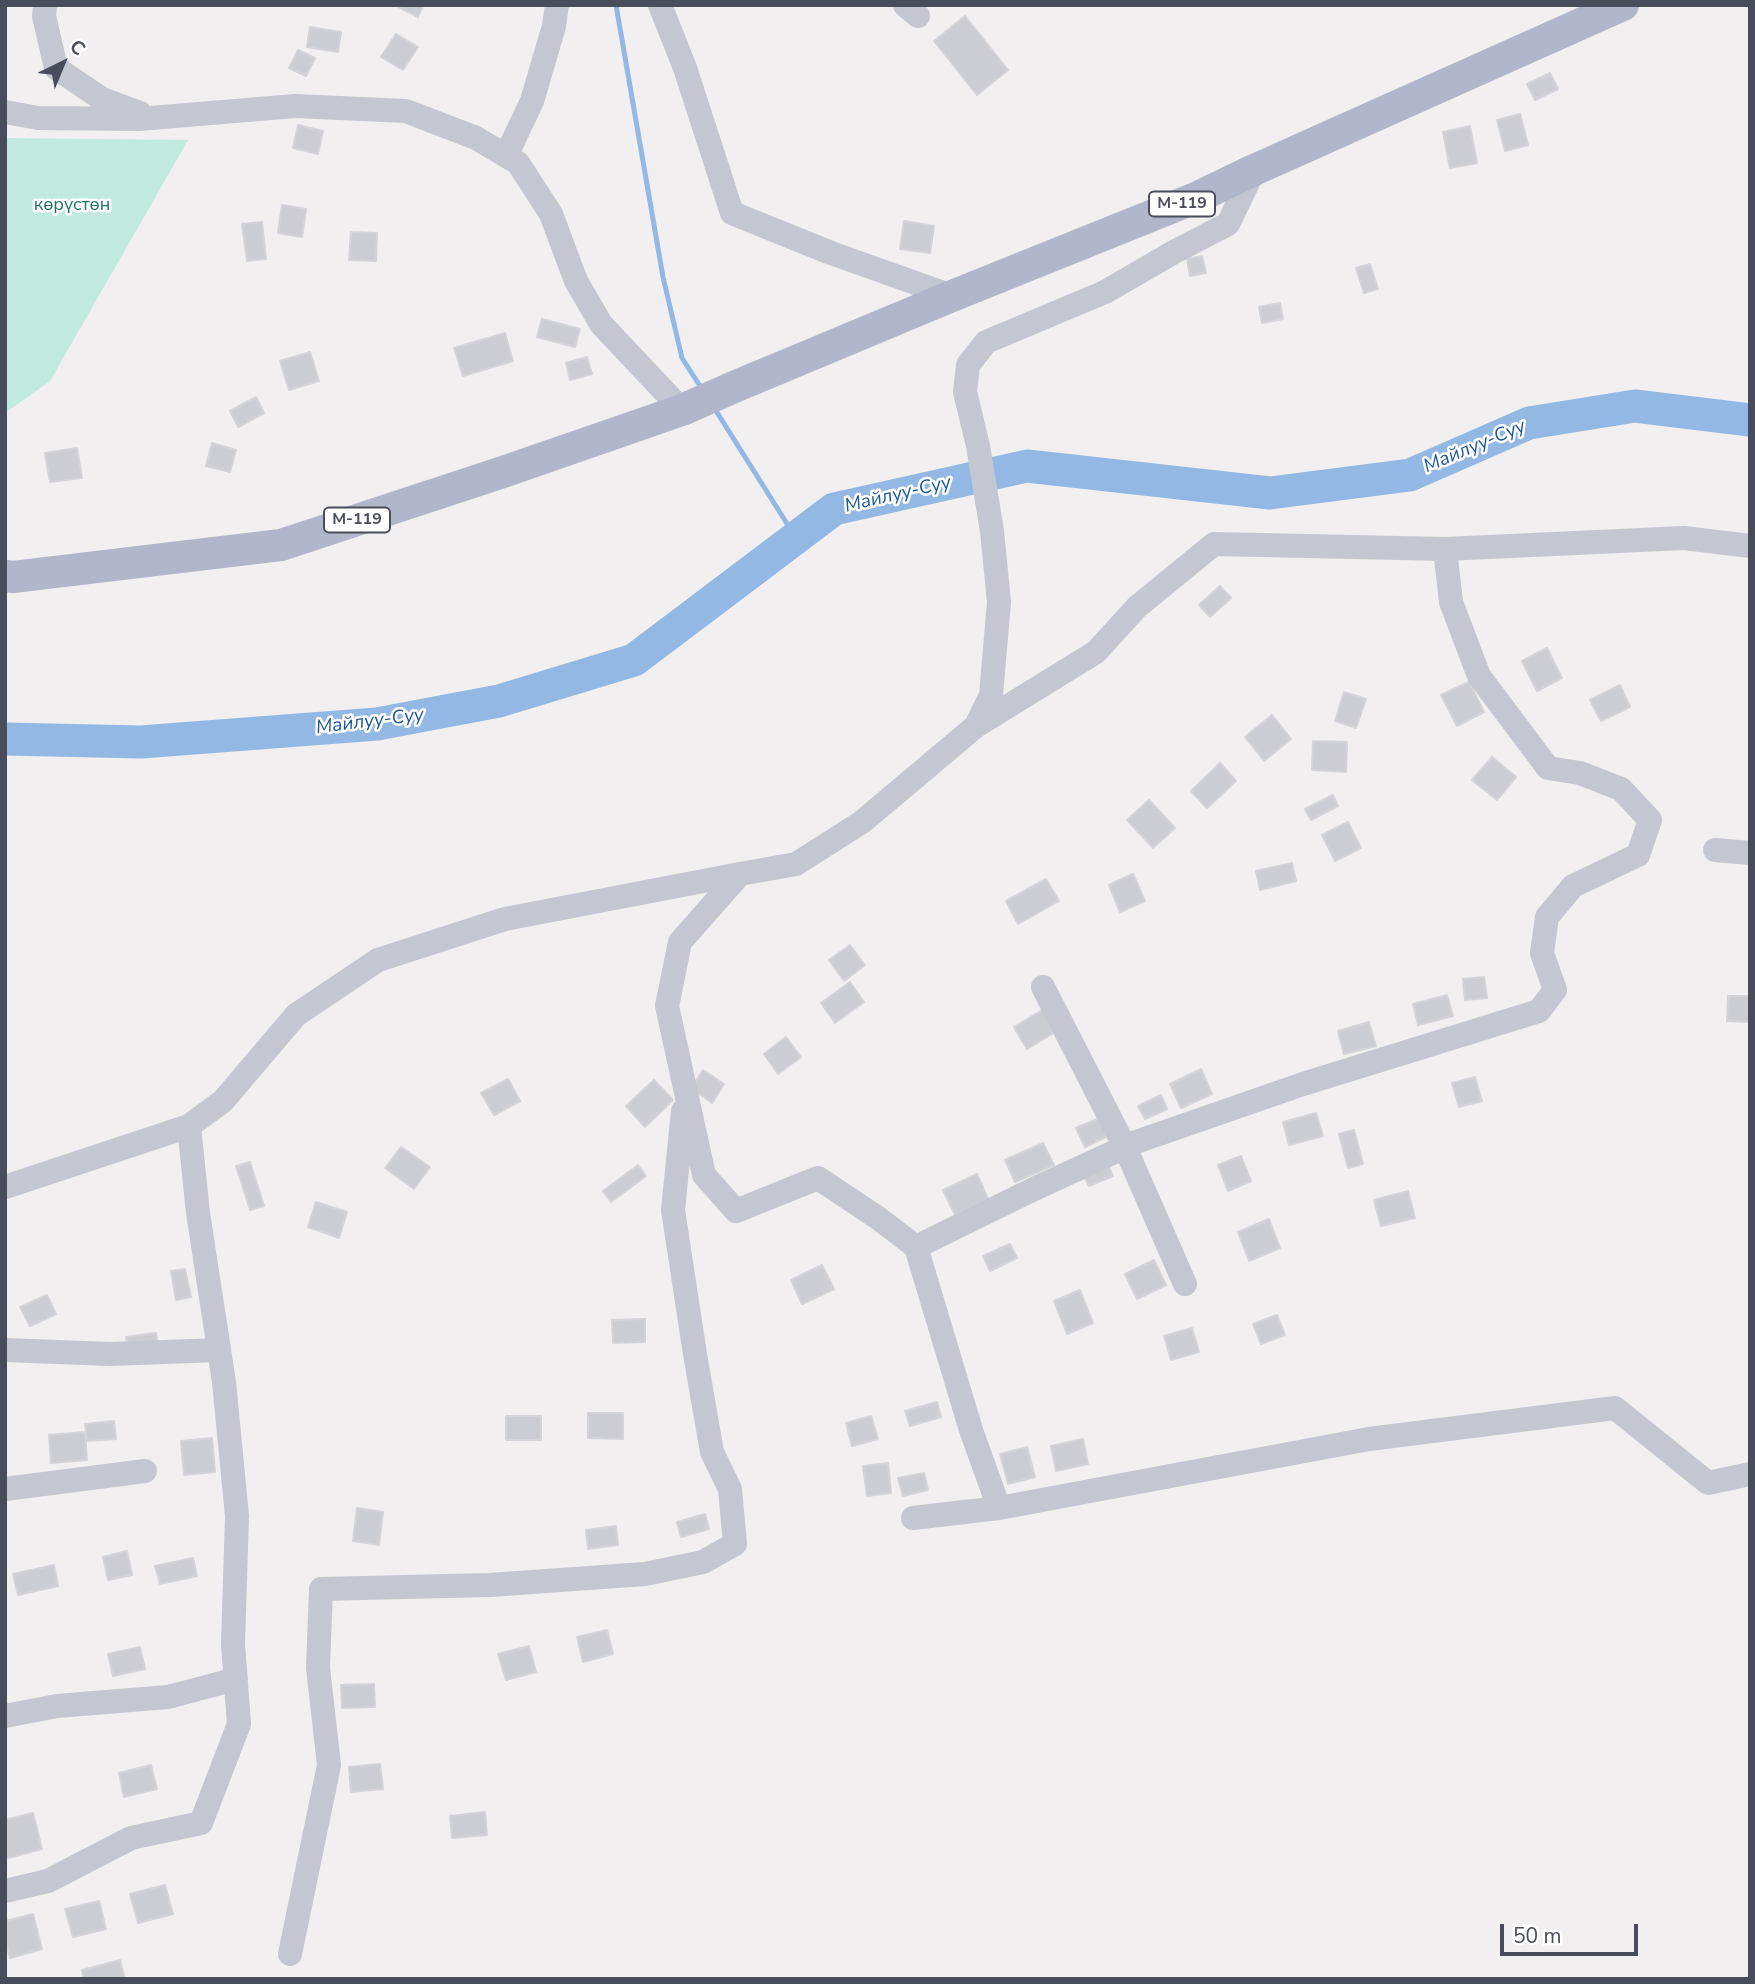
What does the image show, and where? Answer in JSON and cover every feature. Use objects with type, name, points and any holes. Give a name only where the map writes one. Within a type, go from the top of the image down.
[{"type":"main road","name":"М-119","points":[[5,576],[13,578],[281,545],[689,408],[952,296],[1198,197],[1623,5]]},
{"type":"street","points":[[45,5],[44,16],[56,68],[102,99],[154,118]]},
{"type":"street","points":[[506,156],[532,101],[554,26],[557,5]]},
{"type":"street","points":[[660,5],[685,68],[733,213],[831,253],[952,296]]},
{"type":"street","points":[[680,5],[685,68]]},
{"type":"street","points":[[5,112],[38,118],[154,118],[295,106],[406,111],[476,138],[518,163],[551,214],[576,281],[601,324],[689,408]]},
{"type":"street","points":[[976,726],[991,695],[999,602],[992,531],[978,446],[965,392],[968,365],[986,342],[1105,292],[1174,252],[1228,225],[1254,170]]},
{"type":"street","points":[[5,1186],[189,1126],[223,1101],[296,1015],[378,960],[505,919],[796,864],[862,822],[976,726],[1096,652],[1137,607],[1214,544],[1445,549],[1684,538],[1750,546]]},
{"type":"street","points":[[916,1247],[1125,1147],[1303,1084],[1539,1011],[1555,990],[1542,953],[1547,917],[1573,886],[1638,855],[1650,820],[1621,789],[1580,773],[1548,768],[1479,676],[1451,602],[1445,549]]},
{"type":"street","points":[[1715,850],[1750,853]]},
{"type":"street","points":[[740,874],[680,942],[667,1006],[704,1175],[736,1211],[818,1178],[916,1247],[971,1430],[999,1508]]},
{"type":"street","points":[[1043,987],[1125,1147],[1185,1284]]},
{"type":"street","points":[[290,1954],[329,1765],[318,1668],[321,1589],[490,1585],[645,1574],[703,1562],[735,1544],[730,1489],[712,1452],[673,1210],[685,1086]]},
{"type":"street","points":[[5,1891],[48,1881],[131,1838],[201,1823],[239,1724],[233,1644],[237,1516],[224,1382],[198,1213],[189,1126]]},
{"type":"street","points":[[5,1350],[110,1354],[219,1350]]},
{"type":"street","points":[[913,1518],[999,1508],[1369,1439],[1615,1408],[1708,1483],[1750,1474]]},
{"type":"street","points":[[5,1489],[145,1471]]},
{"type":"street","points":[[5,1716],[57,1706],[168,1697],[236,1679]]},
{"type":"green space","name":"көрүстөн","points":[[5,138],[188,140],[50,381],[5,413]]},
{"type":"building","points":[[395,5],[423,5],[418,17]]},
{"type":"building","points":[[965,16],[1008,70],[977,95],[934,41]]},
{"type":"building","points":[[310,27],[341,32],[338,52],[307,47]]},
{"type":"building","points":[[396,34],[418,47],[403,70],[381,57]]},
{"type":"building","points":[[298,50],[315,58],[306,76],[289,68]]},
{"type":"building","points":[[1550,73],[1558,89],[1535,100],[1527,84]]},
{"type":"building","points":[[1520,114],[1528,145],[1505,151],[1497,120]]},
{"type":"building","points":[[298,125],[323,131],[318,154],[293,148]]},
{"type":"building","points":[[1470,126],[1477,163],[1450,168],[1443,132]]},
{"type":"building","points":[[282,205],[306,209],[302,237],[278,233]]},
{"type":"building","points":[[904,221],[934,226],[930,253],[900,249]]},
{"type":"building","points":[[262,222],[266,259],[247,261],[242,224]]},
{"type":"building","points":[[351,232],[377,233],[376,261],[349,260]]},
{"type":"building","points":[[1202,256],[1206,273],[1190,276],[1187,259]]},
{"type":"building","points":[[1370,264],[1378,289],[1364,293],[1356,268]]},
{"type":"building","points":[[1280,303],[1283,319],[1262,323],[1259,307]]},
{"type":"building","points":[[542,319],[580,329],[575,347],[537,337]]},
{"type":"building","points":[[505,333],[513,361],[463,376],[454,348]]},
{"type":"building","points":[[310,352],[319,381],[289,390],[280,361]]},
{"type":"building","points":[[587,357],[592,374],[570,380],[566,363]]},
{"type":"building","points":[[256,397],[264,413],[238,427],[230,411]]},
{"type":"building","points":[[212,443],[236,450],[230,472],[206,466]]},
{"type":"building","points":[[77,448],[82,478],[50,482],[45,453]]},
{"type":"building","points":[[1220,586],[1231,598],[1210,617],[1199,605]]},
{"type":"building","points":[[1547,648],[1562,678],[1537,691],[1522,661]]},
{"type":"building","points":[[1469,682],[1484,712],[1457,726],[1441,695]]},
{"type":"building","points":[[1620,685],[1630,707],[1601,721],[1590,700]]},
{"type":"building","points":[[1344,692],[1366,699],[1356,728],[1335,721]]},
{"type":"building","points":[[1272,715],[1291,739],[1264,761],[1245,737]]},
{"type":"building","points":[[1313,741],[1347,742],[1346,772],[1312,770]]},
{"type":"building","points":[[1492,757],[1516,777],[1497,800],[1472,780]]},
{"type":"building","points":[[1220,763],[1236,781],[1207,808],[1191,791]]},
{"type":"building","points":[[1333,795],[1338,806],[1311,820],[1305,809]]},
{"type":"building","points":[[1149,800],[1175,828],[1153,848],[1127,820]]},
{"type":"building","points":[[1348,822],[1361,848],[1335,861],[1322,835]]},
{"type":"building","points":[[1292,863],[1296,881],[1260,890],[1256,871]]},
{"type":"building","points":[[1133,874],[1145,901],[1120,912],[1109,885]]},
{"type":"building","points":[[1046,879],[1059,901],[1018,924],[1006,901]]},
{"type":"building","points":[[850,945],[865,965],[844,981],[829,960]]},
{"type":"building","points":[[1484,977],[1487,998],[1465,1000],[1463,979]]},
{"type":"building","points":[[850,982],[864,1002],[835,1023],[821,1003]]},
{"type":"building","points":[[1447,995],[1453,1016],[1418,1025],[1413,1004]]},
{"type":"building","points":[[1728,996],[1750,996],[1750,1022],[1727,1021]]},
{"type":"building","points":[[1042,1010],[1055,1032],[1027,1049],[1014,1027]]},
{"type":"building","points":[[1369,1022],[1376,1046],[1344,1054],[1338,1031]]},
{"type":"building","points":[[786,1037],[801,1057],[778,1074],[764,1054]]},
{"type":"building","points":[[1201,1069],[1212,1094],[1181,1108],[1170,1084]]},
{"type":"building","points":[[703,1070],[724,1084],[712,1103],[691,1088]]},
{"type":"building","points":[[1475,1077],[1482,1101],[1459,1107],[1452,1083]]},
{"type":"building","points":[[508,1079],[520,1101],[494,1115],[481,1093]]},
{"type":"building","points":[[654,1080],[673,1100],[645,1127],[626,1106]]},
{"type":"building","points":[[1161,1095],[1167,1109],[1145,1119],[1138,1106]]},
{"type":"building","points":[[1316,1113],[1323,1136],[1289,1145],[1283,1122]]},
{"type":"building","points":[[1102,1117],[1110,1135],[1085,1147],[1076,1128]]},
{"type":"building","points":[[1354,1130],[1363,1164],[1348,1168],[1339,1134]]},
{"type":"building","points":[[1043,1143],[1054,1165],[1015,1182],[1005,1160]]},
{"type":"building","points":[[401,1147],[430,1167],[414,1189],[385,1168]]},
{"type":"building","points":[[1241,1156],[1251,1181],[1228,1191],[1218,1165]]},
{"type":"building","points":[[250,1162],[264,1206],[250,1210],[236,1166]]},
{"type":"building","points":[[1107,1163],[1113,1176],[1089,1186],[1083,1174]]},
{"type":"building","points":[[638,1165],[646,1176],[611,1202],[603,1191]]},
{"type":"building","points":[[977,1174],[988,1199],[955,1215],[943,1190]]},
{"type":"building","points":[[1408,1191],[1415,1218],[1381,1226],[1374,1200]]},
{"type":"building","points":[[316,1202],[347,1212],[339,1238],[308,1227]]},
{"type":"building","points":[[1269,1219],[1280,1248],[1249,1261],[1238,1232]]},
{"type":"building","points":[[1010,1244],[1017,1258],[990,1271],[983,1256]]},
{"type":"building","points":[[1154,1260],[1166,1285],[1137,1299],[1125,1274]]},
{"type":"building","points":[[822,1265],[834,1289],[802,1304],[791,1280]]},
{"type":"building","points":[[185,1269],[191,1297],[176,1300],[171,1271]]},
{"type":"building","points":[[1080,1290],[1093,1323],[1067,1334],[1054,1301]]},
{"type":"building","points":[[47,1295],[56,1314],[30,1326],[20,1307]]},
{"type":"building","points":[[1277,1315],[1285,1335],[1261,1344],[1253,1324]]},
{"type":"building","points":[[645,1319],[645,1342],[613,1343],[612,1320]]},
{"type":"building","points":[[1192,1328],[1199,1352],[1171,1360],[1164,1336]]},
{"type":"building","points":[[156,1333],[158,1347],[128,1351],[126,1337]]},
{"type":"building","points":[[937,1402],[941,1417],[910,1426],[905,1411]]},
{"type":"building","points":[[588,1413],[623,1413],[623,1439],[588,1438]]},
{"type":"building","points":[[506,1416],[541,1416],[541,1440],[506,1440]]},
{"type":"building","points":[[871,1416],[878,1439],[852,1446],[846,1423]]},
{"type":"building","points":[[114,1421],[116,1439],[87,1441],[85,1424]]},
{"type":"building","points":[[85,1432],[87,1460],[51,1463],[49,1435]]},
{"type":"building","points":[[212,1438],[215,1472],[184,1475],[181,1441]]},
{"type":"building","points":[[1083,1439],[1088,1464],[1056,1471],[1051,1446]]},
{"type":"building","points":[[1027,1447],[1035,1477],[1008,1484],[1000,1454]]},
{"type":"building","points":[[888,1463],[891,1493],[867,1496],[863,1466]]},
{"type":"building","points":[[924,1473],[928,1490],[903,1496],[898,1478]]},
{"type":"building","points":[[357,1508],[383,1512],[379,1545],[353,1541]]},
{"type":"building","points":[[705,1514],[709,1529],[681,1537],[677,1522]]},
{"type":"building","points":[[616,1526],[618,1545],[588,1549],[586,1530]]},
{"type":"building","points":[[127,1551],[132,1575],[108,1580],[103,1557]]},
{"type":"building","points":[[193,1558],[197,1576],[160,1584],[155,1566]]},
{"type":"building","points":[[54,1565],[58,1586],[18,1595],[13,1574]]},
{"type":"building","points":[[607,1630],[613,1654],[583,1662],[577,1637]]},
{"type":"building","points":[[529,1646],[536,1672],[506,1680],[498,1654]]},
{"type":"building","points":[[140,1647],[145,1669],[113,1676],[108,1654]]},
{"type":"building","points":[[374,1684],[375,1707],[342,1708],[341,1685]]},
{"type":"building","points":[[380,1764],[383,1789],[351,1792],[349,1767]]},
{"type":"building","points":[[151,1765],[157,1789],[124,1797],[119,1773]]},
{"type":"building","points":[[485,1812],[487,1835],[452,1838],[450,1816]]},
{"type":"building","points":[[33,1813],[42,1849],[5,1859],[5,1820]]},
{"type":"building","points":[[165,1885],[173,1914],[138,1923],[130,1894]]},
{"type":"building","points":[[99,1901],[106,1929],[73,1937],[65,1909]]},
{"type":"building","points":[[33,1914],[42,1949],[10,1958],[5,1938],[5,1921]]},
{"type":"building","points":[[120,1960],[125,1979],[84,1979],[82,1970]]},
{"type":"waterway","points":[[616,5],[663,277],[682,358],[702,389]]},
{"type":"waterway","points":[[713,406],[796,538]]},
{"type":"waterway","name":"Майлуу-Суу","points":[[5,739],[141,742],[377,724],[499,701],[634,660],[834,509],[1027,466],[1270,493],[1410,475],[1529,423],[1635,406],[1750,420]]}]
